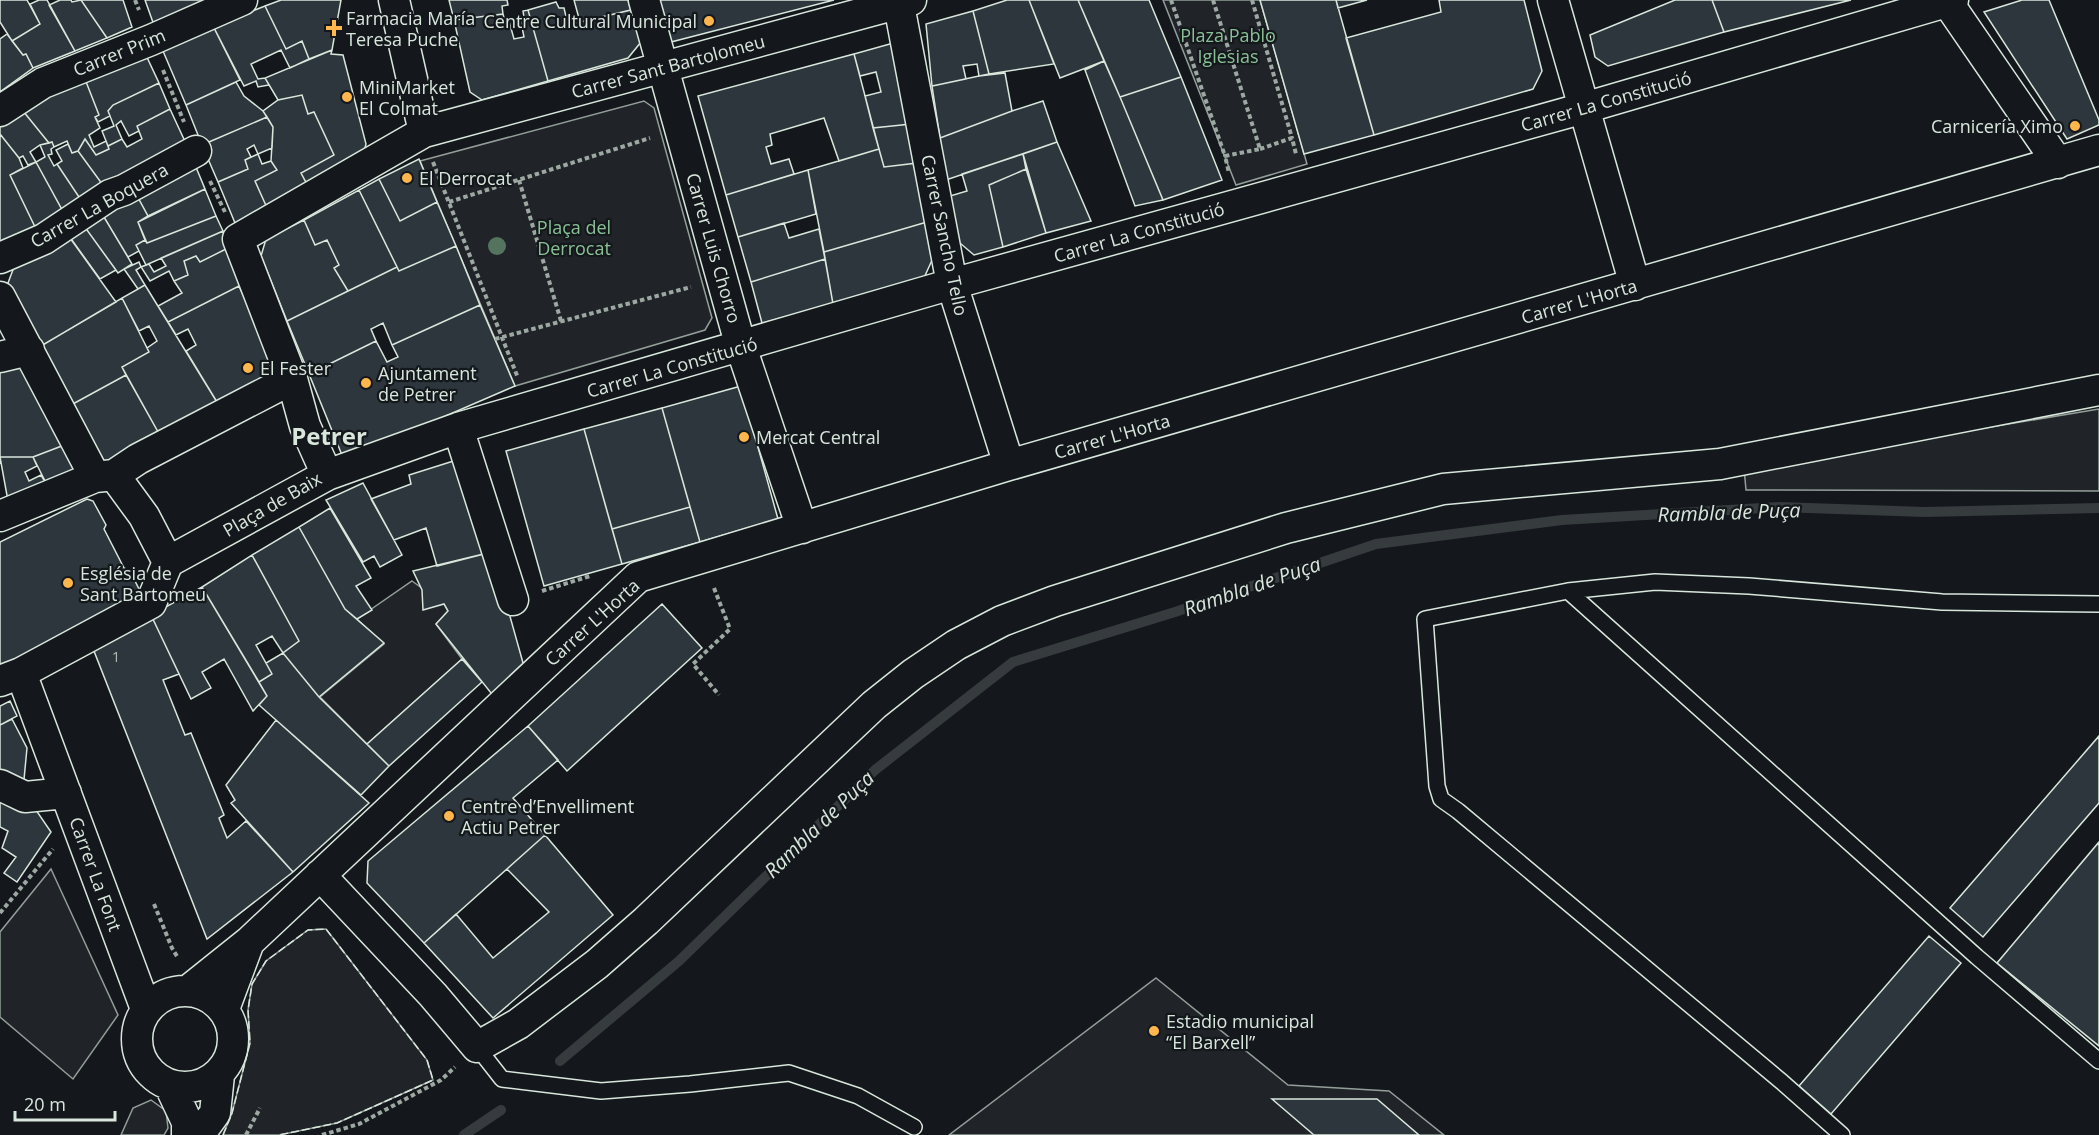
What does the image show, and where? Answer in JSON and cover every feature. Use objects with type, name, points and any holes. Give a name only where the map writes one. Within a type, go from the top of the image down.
[{"type":"street","name":"Carrer Prim","points":[[0,111],[43,83],[151,40],[242,0]]},
{"type":"street","points":[[394,0],[424,132]]},
{"type":"street","name":"Carrer Luis Chorro","points":[[644,0],[741,347],[802,528]]},
{"type":"street","points":[[1553,0],[1635,285]]},
{"type":"street","name":"Carrer Sant Bartolomeu","points":[[238,239],[424,132],[903,1]]},
{"type":"street","name":"Carrer Sancho Tello","points":[[903,1],[952,284],[1010,465]]},
{"type":"street","points":[[1949,1],[2058,163]]},
{"type":"street","name":"Carrer La Constitució","points":[[327,475],[458,428],[952,284],[1584,108],[1949,1]]},
{"type":"street","name":"Carrer L'Horta","points":[[167,998],[249,942],[638,577],[1010,465],[2099,150]]},
{"type":"street","name":"Carrer La Boquera","points":[[0,258],[44,238],[110,195],[124,190],[196,151]]},
{"type":"street","name":"Plaça de Baix","points":[[168,562],[327,475],[305,426],[292,379],[238,239]]},
{"type":"street","points":[[0,297],[29,350],[105,476],[144,516],[168,562],[151,603],[10,677]]},
{"type":"street","points":[[0,357],[29,350]]},
{"type":"street","points":[[0,516],[105,476],[292,379]]},
{"type":"street","points":[[320,875],[433,995],[477,1047],[518,1024],[597,964],[646,921],[874,705],[956,645],[1002,621],[1055,601],[1287,528],[1443,489],[1720,464],[2097,390]]},
{"type":"street","points":[[458,428],[513,600]]},
{"type":"street","name":"Carrer La Font","points":[[10,677],[71,806],[127,956],[167,998]]},
{"type":"street","name":"Carrer La Font","points":[[0,785],[25,797],[71,806]]},
{"type":"street","name":"Carrer L'Horta","points":[[224,1009],[249,942]]},
{"type":"street","points":[[199,1135],[214,1113],[219,1075],[232,1054],[234,1031],[224,1009],[209,995],[167,998],[138,1026],[136,1044],[142,1064],[157,1079],[170,1086],[196,1087],[219,1075]]},
{"type":"street","points":[[170,1086],[187,1122],[187,1135]]},
{"type":"lane","points":[[1842,1135],[1782,1082],[1458,811],[1441,800],[1437,786],[1425,620],[1568,591],[1655,582],[1749,586],[1942,602],[2099,604]]},
{"type":"lane","points":[[1568,591],[1969,950],[2099,1061]]},
{"type":"lane","points":[[477,1047],[502,1078],[601,1090],[690,1084],[789,1073],[858,1096],[914,1127]]},
{"type":"path","points":[[1170,0],[1225,156],[1238,204]]},
{"type":"path","points":[[1213,0],[1260,149],[1225,156]]},
{"type":"path","points":[[1252,0],[1292,138]]},
{"type":"path","points":[[424,132],[435,168],[514,369]]},
{"type":"path","points":[[449,202],[654,137]]},
{"type":"path","points":[[519,180],[561,321]]},
{"type":"path","points":[[495,339],[696,286]]},
{"type":"path","points":[[702,558],[730,629],[693,664],[718,695]]},
{"type":"path","points":[[513,600],[598,574]]},
{"type":"path","points":[[0,913],[71,806]]},
{"type":"path","points":[[154,904],[172,948]]},
{"type":"path","points":[[322,1135],[359,1124],[441,1080],[477,1047]]},
{"type":"path","points":[[246,1135],[260,1107]]},
{"type":"green space","name":"Plaza Pablo Iglesias","points":[[1163,0],[1260,0],[1307,164],[1236,185]]},
{"type":"green space","name":"Plaça del Derrocat","points":[[644,101],[654,108],[712,318],[705,330],[515,386],[420,161]]},
{"type":"green space","points":[[2099,409],[2099,491],[1746,490],[1744,468]]},
{"type":"green space","points":[[412,581],[444,604],[448,611],[436,624],[462,659],[367,744],[320,697],[384,644],[357,619]]},
{"type":"green space","points":[[51,869],[118,1015],[73,1079],[0,1017],[0,932]]},
{"type":"green space","points":[[326,929],[427,1060],[433,1080],[337,1123],[279,1135],[223,1135],[232,1113],[250,1043],[248,1010],[252,984],[266,961],[308,930]]},
{"type":"green space","name":"Estadio municipal “El Barxell”","points":[[1156,978],[1288,1085],[1389,1091],[1444,1135],[949,1135]]},
{"type":"green space","points":[[151,1100],[166,1111],[168,1128],[164,1135],[121,1135],[133,1108]]},
{"type":"building","points":[[0,0],[27,0],[40,24],[12,41],[0,22]]},
{"type":"building","points":[[39,0],[47,0],[75,51],[33,68],[26,54],[23,55],[12,41],[40,24],[30,4]]},
{"type":"building","points":[[60,0],[71,0],[72,2],[81,0],[107,38],[75,51],[49,5]]},
{"type":"building","points":[[81,0],[123,0],[132,27],[107,38]]},
{"type":"building","points":[[145,0],[224,0],[155,28]]},
{"type":"building","points":[[281,0],[341,0],[332,50],[309,59],[302,41],[286,49],[265,6]]},
{"type":"building","points":[[449,0],[507,0],[508,5],[502,6],[503,14],[454,20]]},
{"type":"building","points":[[574,0],[628,0],[631,10],[580,22]]},
{"type":"building","name":"Centre Cultural Municipal","points":[[659,0],[834,0],[671,42]]},
{"type":"building","points":[[1007,0],[1029,0],[1054,64],[989,74],[973,11]]},
{"type":"building","points":[[1029,0],[1078,0],[1104,61],[1060,78]]},
{"type":"building","points":[[1078,0],[1149,0],[1181,77],[1120,97]]},
{"type":"building","points":[[1260,0],[1336,0],[1374,135],[1304,154]]},
{"type":"building","points":[[1336,0],[1367,0],[1338,8]]},
{"type":"building","points":[[1439,0],[1524,0],[1542,71],[1533,89],[1374,135],[1346,38],[1441,12]]},
{"type":"building","points":[[1675,0],[1712,0],[1724,32],[1608,66],[1595,57],[1590,35]]},
{"type":"building","points":[[1712,0],[1851,0],[1724,32]]},
{"type":"building","points":[[2022,0],[2049,0],[2099,120],[2099,125],[2067,139],[1984,12]]},
{"type":"building","points":[[556,2],[559,8],[564,8],[568,25],[631,10],[641,42],[628,58],[548,81],[528,10]]},
{"type":"building","points":[[265,6],[286,49],[302,41],[309,59],[290,68],[281,50],[251,64],[258,79],[265,78],[269,85],[258,87],[256,81],[244,86],[211,22],[237,17]]},
{"type":"building","points":[[528,10],[548,81],[482,100],[470,92],[454,20],[503,14],[505,21],[509,21],[514,39],[524,37],[520,17],[524,17],[523,11]]},
{"type":"building","points":[[973,11],[989,74],[979,76],[977,64],[963,66],[966,79],[932,86],[926,24]]},
{"type":"building","points":[[211,22],[240,80],[186,105],[160,44]]},
{"type":"building","points":[[7,34],[23,55],[26,54],[33,68],[0,92],[0,39]]},
{"type":"building","points":[[897,42],[911,124],[873,128],[865,96],[881,92],[876,72],[860,76],[854,54]]},
{"type":"building","points":[[332,50],[331,54],[343,55],[366,144],[362,160],[309,188],[301,173],[334,155],[314,112],[308,114],[302,95],[278,100],[265,78]]},
{"type":"building","points":[[144,51],[159,83],[113,105],[108,111],[110,116],[98,122],[95,117],[99,115],[83,74]]},
{"type":"building","points":[[854,54],[879,149],[839,161],[824,118],[770,134],[772,145],[766,147],[771,164],[789,159],[794,174],[726,195],[698,96]]},
{"type":"building","points":[[1104,61],[1163,200],[1135,206],[1085,70]]},
{"type":"building","points":[[1005,73],[1012,111],[940,138],[932,86]]},
{"type":"building","points":[[83,74],[99,115],[95,117],[100,128],[89,135],[94,147],[106,141],[109,149],[96,155],[85,139],[78,151],[72,153],[67,141],[54,147],[19,106]]},
{"type":"building","points":[[1181,77],[1222,180],[1163,200],[1120,97]]},
{"type":"building","points":[[236,82],[244,96],[267,117],[202,145],[186,105]]},
{"type":"building","points":[[159,83],[170,109],[137,126],[139,131],[129,136],[121,121],[116,125],[122,139],[108,146],[102,131],[114,126],[108,111],[113,105]]},
{"type":"building","points":[[302,95],[308,114],[314,112],[334,155],[301,173],[309,188],[268,210],[255,181],[277,170],[271,161],[273,127],[263,111],[278,100]]},
{"type":"building","points":[[1043,101],[1057,142],[946,180],[940,138]]},
{"type":"building","points":[[19,106],[49,143],[40,145],[30,152],[36,162],[28,165],[23,156],[19,158],[0,134],[0,118]]},
{"type":"building","points":[[170,109],[188,148],[108,192],[78,151],[85,139],[96,155],[122,139],[127,147],[142,139],[137,126]]},
{"type":"building","points":[[267,117],[273,127],[272,148],[258,154],[254,145],[247,149],[251,157],[245,160],[248,169],[218,182],[202,145]]},
{"type":"building","points":[[911,124],[917,163],[884,167],[873,128]]},
{"type":"building","points":[[0,134],[19,158],[23,168],[10,175],[37,231],[0,244]]},
{"type":"building","points":[[52,142],[54,147],[51,149],[52,154],[48,155],[54,166],[57,164],[85,206],[66,217],[36,162],[45,157],[40,145]]},
{"type":"building","points":[[1057,142],[1091,221],[1046,233],[1023,154]]},
{"type":"building","points":[[68,144],[72,153],[78,151],[108,192],[85,206],[57,164],[62,161],[56,150]]},
{"type":"building","points":[[879,149],[884,167],[917,163],[927,222],[824,252],[808,170]]},
{"type":"building","points":[[258,154],[262,164],[271,161],[277,170],[255,181],[268,210],[235,223],[218,182],[248,169],[245,160]]},
{"type":"building","points":[[1023,154],[1026,169],[989,185],[1003,247],[974,255],[954,238],[950,196],[967,191],[962,174]]},
{"type":"building","points":[[419,159],[437,202],[400,221],[379,179]]},
{"type":"building","points":[[193,160],[205,189],[148,216],[135,192]]},
{"type":"building","points":[[36,162],[66,217],[37,231],[10,175]]},
{"type":"building","points":[[1026,169],[1046,233],[1003,247],[989,185]]},
{"type":"building","points":[[808,170],[816,214],[738,237],[726,195]]},
{"type":"building","points":[[379,179],[400,221],[437,202],[456,246],[399,271],[359,190]]},
{"type":"building","points":[[205,189],[216,216],[147,243],[138,222]]},
{"type":"building","points":[[359,190],[397,267],[348,291],[334,268],[339,265],[327,240],[315,245],[304,220]]},
{"type":"building","points":[[135,192],[148,216],[138,222],[145,240],[136,245],[139,251],[128,257],[98,207]]},
{"type":"building","points":[[98,207],[132,264],[118,273],[79,219]]},
{"type":"building","points":[[216,216],[223,231],[146,265],[136,245],[145,240],[147,243]]},
{"type":"building","points":[[79,219],[116,270],[100,279],[64,229]]},
{"type":"building","points":[[304,220],[315,245],[327,240],[339,265],[334,268],[348,291],[287,321],[261,256],[266,239]]},
{"type":"building","points":[[927,222],[933,258],[923,280],[833,304],[824,252]]},
{"type":"building","points":[[784,223],[789,238],[819,229],[825,259],[751,282],[738,237]]},
{"type":"building","points":[[223,231],[230,247],[200,262],[196,256],[184,261],[188,275],[174,281],[169,271],[150,281],[141,267],[149,264],[154,272],[166,266],[161,258]]},
{"type":"building","points":[[70,238],[116,302],[41,346],[8,283],[14,267]]},
{"type":"building","points":[[456,246],[480,305],[392,345],[383,323],[371,329],[376,341],[309,374],[287,321],[397,267],[399,271]]},
{"type":"building","points":[[230,247],[245,283],[168,322],[158,306],[182,293],[174,281],[188,275],[184,261],[196,256],[200,262]]},
{"type":"building","points":[[825,259],[833,304],[762,323],[751,282]]},
{"type":"building","points":[[139,262],[141,267],[136,270],[145,285],[138,289],[124,269]]},
{"type":"building","points":[[145,285],[220,407],[162,439],[122,367],[149,352],[147,348],[157,341],[149,326],[139,331],[122,298]]},
{"type":"building","points":[[239,286],[275,365],[271,378],[220,407],[186,351],[196,345],[188,329],[176,335],[168,322]]},
{"type":"building","points":[[122,298],[149,352],[122,367],[126,375],[71,405],[41,346]]},
{"type":"building","points":[[480,305],[515,386],[344,460],[309,374],[376,341],[387,362],[398,357],[392,345]]},
{"type":"building","points":[[23,357],[67,444],[33,457],[0,457],[0,362]]},
{"type":"building","points":[[126,375],[162,439],[103,468],[71,405]]},
{"type":"building","points":[[741,386],[778,519],[700,542],[662,408]]},
{"type":"building","points":[[662,408],[690,507],[612,529],[584,429]]},
{"type":"building","points":[[584,429],[622,564],[544,586],[506,451]]},
{"type":"building","points":[[67,444],[81,472],[47,485],[33,457]]},
{"type":"building","points":[[0,457],[33,457],[37,466],[25,472],[29,481],[41,475],[47,485],[8,501]]},
{"type":"building","points":[[463,458],[492,552],[437,566],[426,528],[394,540],[371,499],[411,484],[409,475]]},
{"type":"building","points":[[363,483],[402,555],[380,567],[374,556],[363,562],[326,500]]},
{"type":"building","name":"Església de Sant Bartomeu","points":[[87,499],[93,501],[124,568],[130,571],[142,595],[0,670],[0,542]]},
{"type":"building","points":[[690,507],[700,542],[622,564],[612,529]]},
{"type":"building","points":[[330,508],[371,578],[356,586],[372,610],[357,619],[345,609],[299,527]]},
{"type":"building","points":[[299,527],[345,609],[384,643],[319,697],[283,653],[299,641],[252,555]]},
{"type":"building","points":[[492,552],[525,670],[495,698],[436,624],[448,611],[444,604],[423,610],[422,590],[413,571]]},
{"type":"building","points":[[252,555],[299,641],[283,653],[272,636],[256,645],[272,674],[259,682],[202,587]]},
{"type":"building","points":[[202,587],[267,696],[253,711],[224,659],[202,672],[211,688],[191,699],[151,615]]},
{"type":"building","points":[[662,604],[702,648],[567,771],[528,726]]},
{"type":"building","points":[[151,615],[179,674],[163,680],[185,735],[191,733],[224,815],[219,818],[227,838],[246,821],[293,872],[207,939],[92,646]]},
{"type":"building","points":[[283,653],[319,697],[389,766],[361,795],[259,705],[267,696],[259,682],[272,674],[266,663]]},
{"type":"building","points":[[462,659],[482,682],[389,766],[367,744]]},
{"type":"building","points":[[10,701],[17,716],[0,725],[0,706]]},
{"type":"building","points":[[12,719],[27,748],[23,790],[0,781],[0,725]]},
{"type":"building","points":[[276,720],[369,803],[293,872],[231,803],[235,800],[226,785]]},
{"type":"building","points":[[528,726],[558,760],[513,798],[545,835],[424,943],[367,883],[368,861]]},
{"type":"building","points":[[2099,736],[2099,803],[1983,937],[1950,908]]},
{"type":"building","points":[[0,794],[36,810],[51,832],[17,882],[4,873],[16,857],[2,848],[8,831],[0,827]]},
{"type":"building","points":[[545,835],[613,915],[493,1018],[424,943],[456,914],[493,958],[549,912],[507,869]]},
{"type":"building","points":[[2099,842],[2099,1046],[1997,963]]},
{"type":"building","points":[[1929,936],[1961,963],[1831,1114],[1799,1086]]},
{"type":"building","points":[[1272,1099],[1377,1099],[1419,1135],[1314,1135]]},
{"type":"waterway","name":"Rambla de Puça","points":[[560,1061],[679,961],[875,770],[1013,662],[1175,612],[1376,544],[1562,520],[1779,507],[1925,512],[2099,508]]},
{"type":"waterway","name":"Rambla de Puça","points":[[464,1135],[501,1110]]},
{"type":"fence","points":[[223,1135],[232,1113],[250,1043],[248,1010],[252,984],[266,961],[308,930],[326,929],[427,1060],[433,1080],[337,1123],[279,1135]]},
{"type":"place","name":"Centre Cultural Municipal","points":[[709,21]]},
{"type":"place","name":"Farmacia María Teresa Puche","points":[[334,28]]},
{"type":"place","name":"MiniMarket El Colmat","points":[[347,97]]},
{"type":"place","name":"Carnicería Ximo","points":[[2075,126]]},
{"type":"place","name":"El Derrocat","points":[[407,178]]},
{"type":"place","name":"El Fester","points":[[248,368]]},
{"type":"place","name":"Ajuntament de Petrer","points":[[366,383]]},
{"type":"place","name":"Mercat Central","points":[[744,437]]},
{"type":"place","name":"Església de Sant Bartomeu","points":[[68,583]]},
{"type":"place","name":"Centre d’Envelliment Actiu Petrer","points":[[449,816]]},
{"type":"place","name":"Estadio municipal “El Barxell”","points":[[1154,1031]]},
{"type":"district","name":"Petrer","points":[[329,435]]}]
